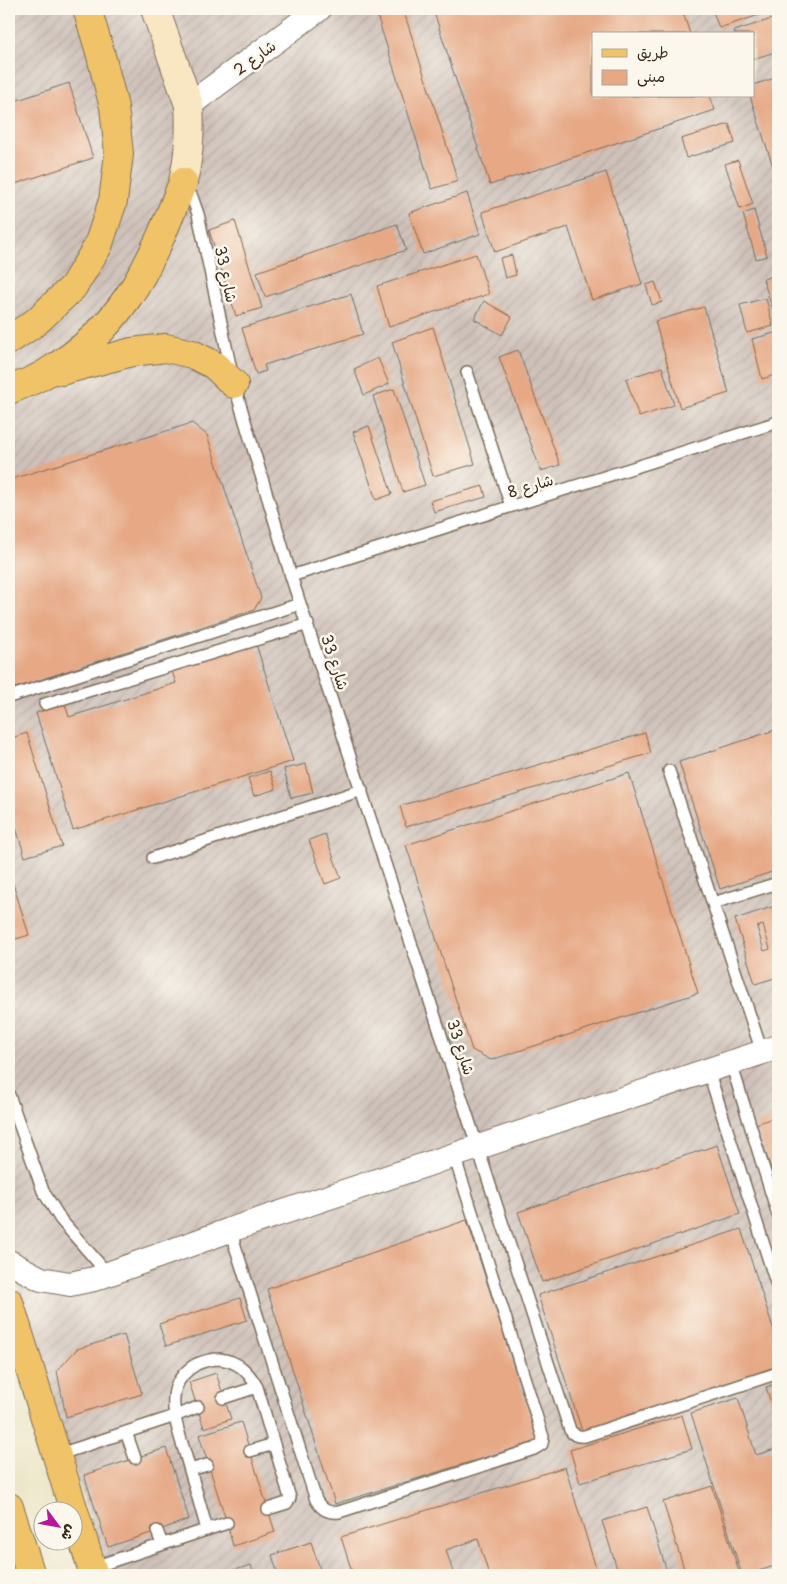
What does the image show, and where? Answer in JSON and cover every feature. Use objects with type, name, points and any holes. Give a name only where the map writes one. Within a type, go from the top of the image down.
[{"type":"main road","points":[[9,340],[36,322],[73,287],[98,246],[113,201],[119,154],[114,107],[87,9]]},
{"type":"main road","points":[[38,378],[80,350],[110,322],[136,286],[160,242],[184,182]]},
{"type":"main road","points":[[9,390],[38,378],[132,352],[166,348],[192,354],[214,365],[234,384]]},
{"type":"main road","points":[[9,1302],[92,1572]]},
{"type":"main road","points":[[9,1507],[31,1575]]},
{"type":"street","points":[[156,9],[188,106],[190,121],[189,152],[184,182]]},
{"type":"street","name":"شارع 2","points":[[188,106],[319,9]]},
{"type":"street","points":[[9,1262],[42,1279],[70,1284],[94,1279],[230,1230],[770,1050]]},
{"type":"lane","name":"شارع 33","points":[[184,182],[192,197],[204,234],[234,384],[291,576],[570,1430],[575,1435],[586,1436],[778,1372]]},
{"type":"lane","points":[[467,372],[511,506]]},
{"type":"lane","name":"شارع 8","points":[[291,576],[778,422]]},
{"type":"lane","points":[[9,697],[300,604]]},
{"type":"lane","points":[[44,704],[308,624]]},
{"type":"lane","points":[[669,771],[713,903],[770,1050]]},
{"type":"lane","points":[[153,858],[362,790]]},
{"type":"lane","points":[[713,903],[778,883]]},
{"type":"lane","points":[[731,1062],[778,1214]]},
{"type":"lane","points":[[708,1070],[778,1289]]},
{"type":"lane","points":[[9,1095],[43,1191],[62,1220],[108,1274]]},
{"type":"lane","points":[[230,1230],[316,1500],[325,1511],[332,1513],[340,1512],[534,1449],[542,1444],[543,1437],[454,1155]]},
{"type":"lane","points":[[207,1530],[175,1416],[176,1389],[181,1377],[203,1361],[216,1359],[229,1361],[241,1366],[250,1376],[256,1387],[290,1498],[287,1503],[268,1509]]},
{"type":"lane","points":[[223,1398],[256,1387]]},
{"type":"lane","points":[[57,1455],[198,1407]]},
{"type":"lane","points":[[126,1432],[135,1458]]},
{"type":"lane","points":[[250,1451],[274,1444]]},
{"type":"lane","points":[[190,1470],[208,1464]]},
{"type":"lane","points":[[92,1572],[162,1544],[228,1523]]},
{"type":"lane","points":[[157,1531],[162,1544]]},
{"type":"shaded area","points":[[9,9],[778,9],[778,1575],[107,1575],[9,1259]]},
{"type":"building","points":[[375,9],[403,9],[458,181],[432,189]]},
{"type":"building","points":[[433,9],[682,9],[689,32],[592,32],[592,98],[711,98],[715,110],[490,185]]},
{"type":"building","points":[[712,9],[778,9],[719,28]]},
{"type":"building","points":[[778,17],[778,51],[754,59],[754,32],[734,31]]},
{"type":"building","points":[[778,77],[778,182],[751,98],[754,98],[754,85]]},
{"type":"building","points":[[69,83],[93,158],[9,186],[9,103]]},
{"type":"building","points":[[729,124],[735,143],[686,158],[681,139]]},
{"type":"building","points":[[738,160],[753,204],[740,209],[725,164]]},
{"type":"building","points":[[606,172],[642,284],[592,300],[568,227],[495,252],[482,212]]},
{"type":"building","points":[[467,193],[480,234],[423,254],[409,213]]},
{"type":"building","points":[[754,210],[767,256],[756,259],[743,214]]},
{"type":"building","points":[[235,221],[262,308],[236,316],[209,230]]},
{"type":"building","points":[[397,224],[406,250],[265,297],[257,272]]},
{"type":"building","points":[[476,254],[489,294],[389,327],[377,286]]},
{"type":"building","points":[[512,255],[516,275],[505,278],[500,258]]},
{"type":"building","points":[[776,275],[778,280],[778,326],[763,279]]},
{"type":"building","points":[[655,282],[662,302],[652,305],[646,285]]},
{"type":"building","points":[[351,294],[363,334],[264,365],[266,371],[256,374],[242,328]]},
{"type":"building","points":[[766,298],[773,326],[747,333],[740,305]]},
{"type":"building","points":[[484,301],[512,317],[502,335],[474,319]]},
{"type":"building","points":[[704,307],[729,393],[680,408],[655,321]]},
{"type":"building","points":[[433,327],[475,464],[433,476],[392,342]]},
{"type":"building","points":[[778,332],[778,374],[762,379],[752,339]]},
{"type":"building","points":[[518,350],[560,465],[541,471],[499,357]]},
{"type":"building","points":[[378,358],[389,384],[364,395],[354,369]]},
{"type":"building","points":[[662,367],[674,405],[639,417],[626,379]]},
{"type":"building","points":[[394,389],[425,485],[403,492],[373,396]]},
{"type":"building","points":[[192,423],[207,435],[261,598],[254,610],[9,690],[9,480]]},
{"type":"building","points":[[369,426],[392,494],[376,500],[353,432]]},
{"type":"building","points":[[483,486],[486,497],[434,512],[430,501]]},
{"type":"building","points":[[255,641],[293,761],[73,830],[36,713],[65,704],[69,717],[176,683],[171,668]]},
{"type":"building","points":[[778,729],[778,870],[720,889],[679,762]]},
{"type":"building","points":[[27,733],[62,846],[25,857],[9,805],[9,739]]},
{"type":"building","points":[[645,733],[651,753],[406,827],[400,806]]},
{"type":"building","points":[[306,764],[313,793],[291,798],[284,769]]},
{"type":"building","points":[[270,771],[276,789],[254,796],[248,778]]},
{"type":"building","points":[[629,773],[698,993],[491,1060],[472,1050],[406,845]]},
{"type":"building","points":[[325,834],[341,878],[325,884],[309,840]]},
{"type":"building","points":[[9,871],[29,935],[9,941]]},
{"type":"building","points":[[778,905],[778,977],[755,984],[735,919]],"holes":[[[763,925],[770,949],[764,951],[757,927]]]},
{"type":"building","points":[[778,1116],[778,1190],[756,1124]]},
{"type":"building","points":[[717,1145],[740,1214],[542,1282],[518,1212]]},
{"type":"building","points":[[467,1220],[538,1441],[335,1504],[267,1289]]},
{"type":"building","points":[[741,1229],[778,1343],[778,1366],[582,1431],[538,1295]]},
{"type":"building","points":[[240,1298],[247,1320],[166,1346],[159,1324]]},
{"type":"building","points":[[124,1335],[142,1394],[66,1417],[57,1371],[77,1349]]},
{"type":"building","points":[[216,1373],[231,1419],[204,1428],[189,1382]]},
{"type":"building","points":[[778,1383],[778,1425],[766,1387]]},
{"type":"building","points":[[738,1398],[756,1455],[778,1448],[778,1518],[776,1519],[778,1526],[778,1565],[745,1575],[742,1575],[691,1413]]},
{"type":"building","points":[[682,1415],[692,1449],[580,1483],[570,1450]]},
{"type":"building","points":[[241,1422],[275,1532],[233,1546],[199,1435]]},
{"type":"building","points":[[166,1448],[189,1519],[108,1547],[84,1475]]},
{"type":"building","points":[[565,1467],[598,1575],[489,1575],[478,1539],[446,1550],[454,1575],[353,1575],[341,1537]]},
{"type":"building","points":[[712,1486],[740,1575],[686,1575],[663,1502]]},
{"type":"building","points":[[647,1507],[668,1575],[619,1575],[602,1521]]},
{"type":"building","points":[[311,1542],[322,1575],[278,1575],[272,1555]]},
{"type":"building","points":[[251,1565],[254,1575],[219,1575]]}]
